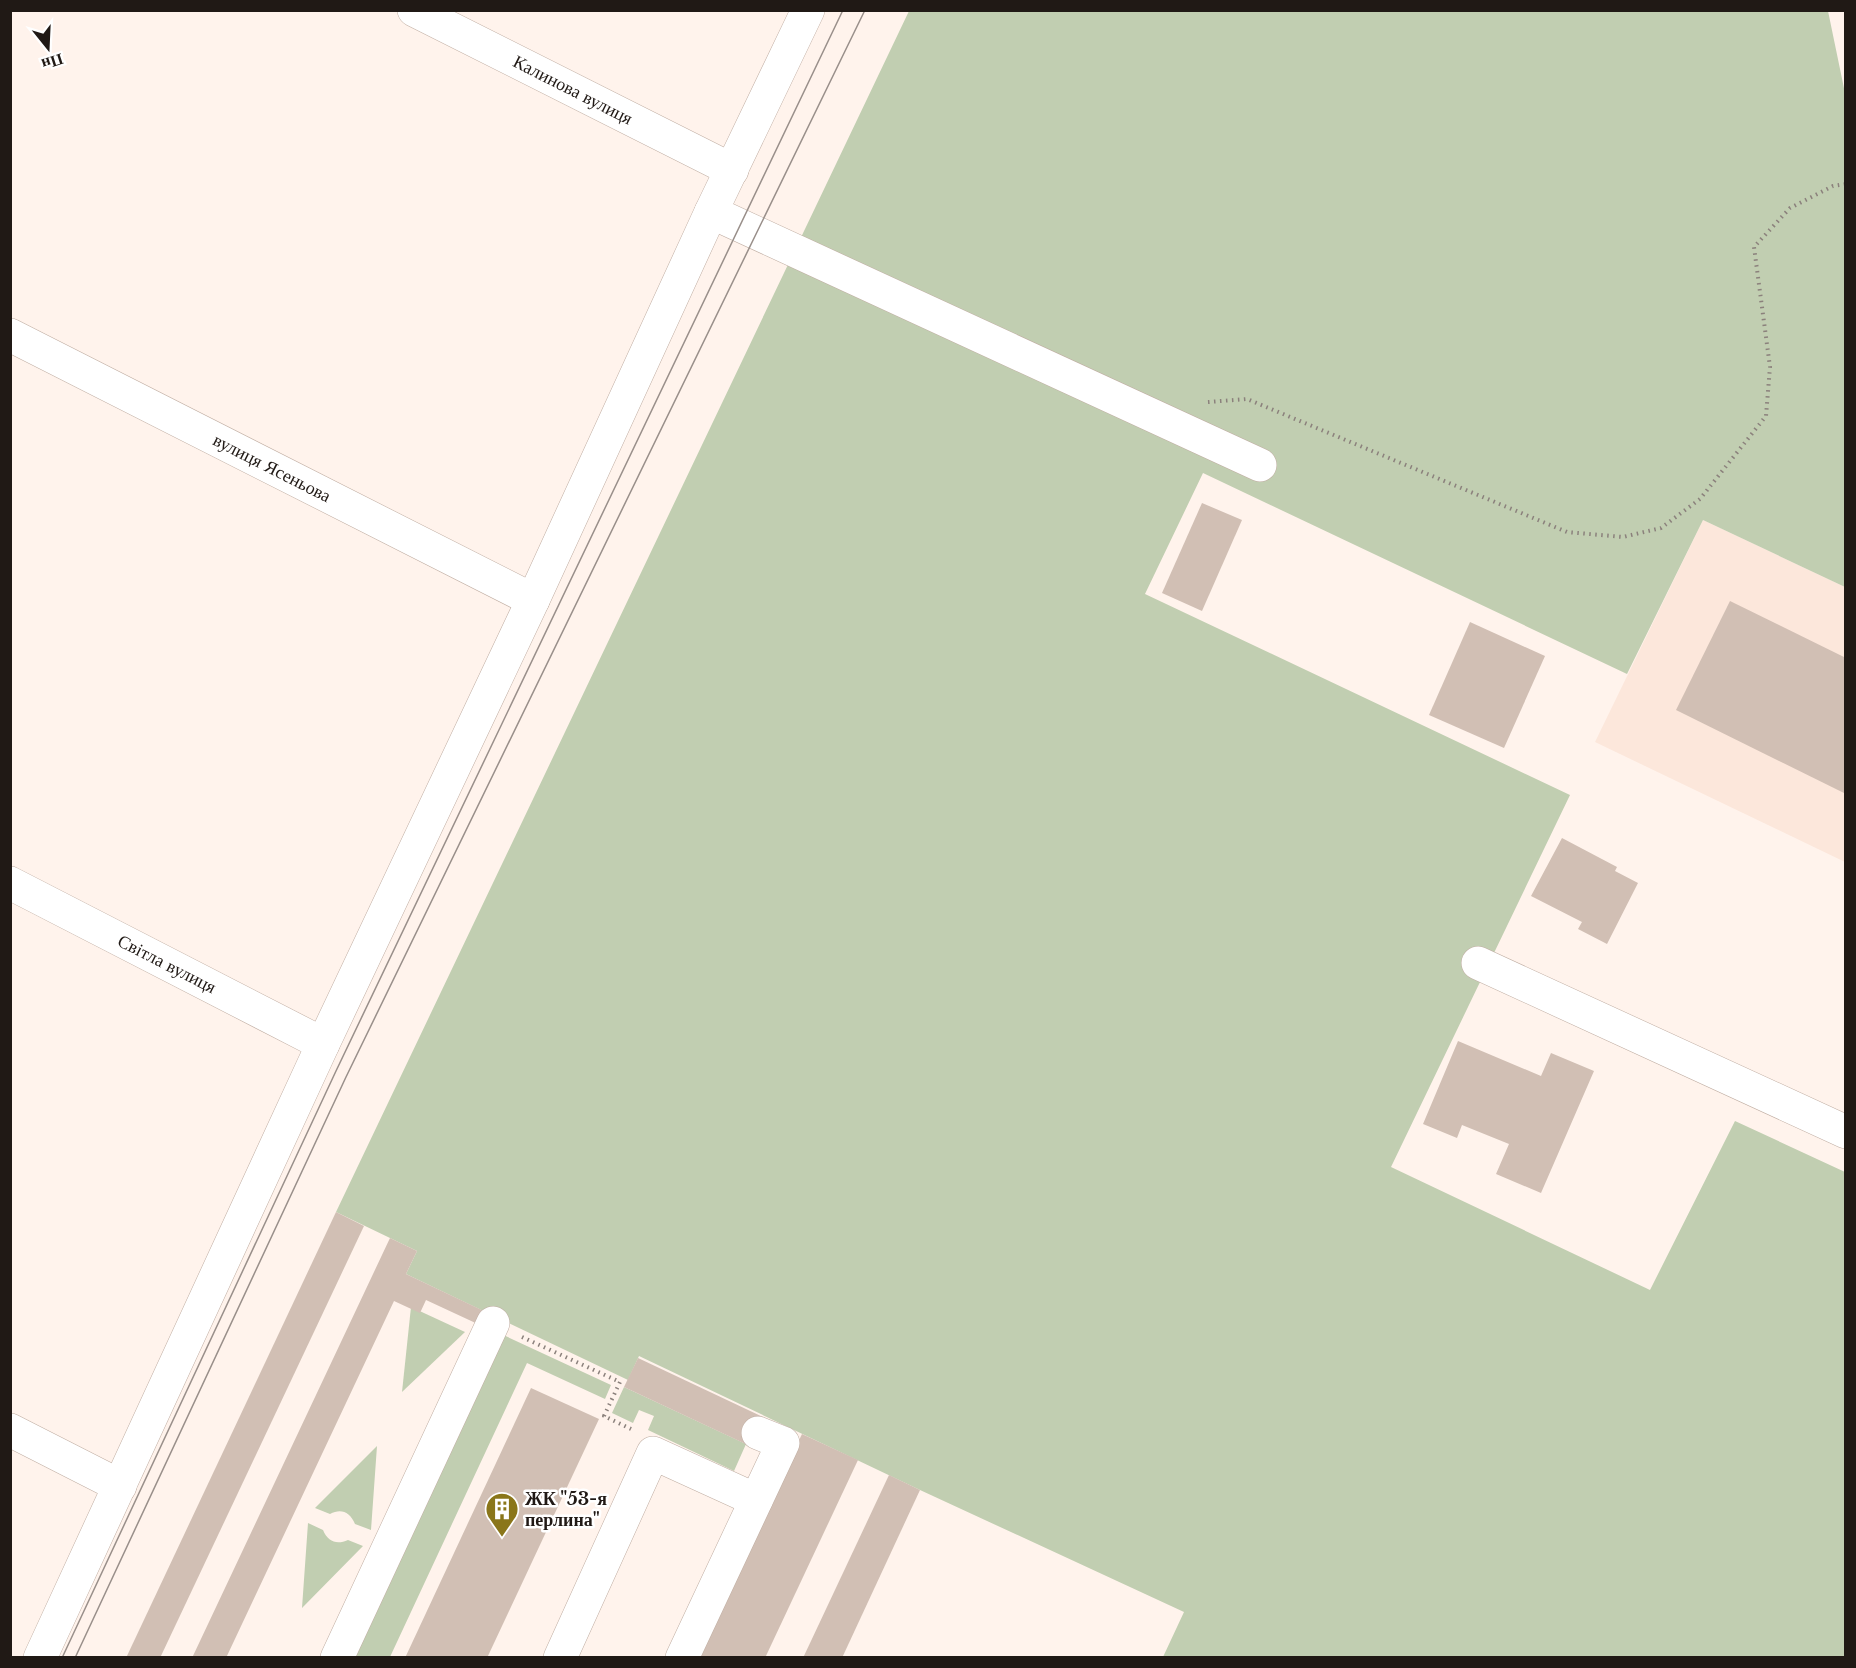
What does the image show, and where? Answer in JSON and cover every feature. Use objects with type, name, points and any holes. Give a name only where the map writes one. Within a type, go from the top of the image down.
[{"type":"street","name":"Калинова вулиця","points":[[414,10],[732,170]]},
{"type":"street","points":[[40,1658],[323,1044],[533,600],[711,212],[808,10]]},
{"type":"street","points":[[711,212],[1260,465]]},
{"type":"street","name":"вулиця Ясеньова","points":[[10,335],[533,600]]},
{"type":"street","name":"Світла вулиця","points":[[10,883],[323,1044]]},
{"type":"street","points":[[1478,963],[1845,1132]]},
{"type":"street","points":[[337,1658],[493,1323]]},
{"type":"street","points":[[10,1430],[120,1486]]},
{"type":"street","points":[[682,1658],[756,1500],[771,1438]]},
{"type":"street","points":[[560,1658],[653,1453],[756,1500]]},
{"type":"path","points":[[1172,425],[1208,402],[1246,399],[1567,532],[1623,537],[1661,528],[1700,499],[1766,416],[1770,367],[1754,247],[1790,208],[1833,186],[1845,184]]},
{"type":"path","points":[[493,1323],[620,1382],[604,1416],[641,1434],[653,1453]]},
{"type":"shaded area","points":[[1703,520],[1845,587],[1845,862],[1595,742]]},
{"type":"green space","points":[[909,11],[1828,11],[1846,98],[1845,587],[1703,520],[1627,674],[1203,473],[1145,594],[1570,795],[1391,1167],[1650,1290],[1735,1121],[1845,1172],[1845,1657],[1163,1657],[1184,1612],[920,1490],[639,1356],[628,1380],[406,1274],[417,1251],[336,1212]]},
{"type":"green space","points":[[411,1307],[465,1332],[402,1392]]},
{"type":"green space","points":[[499,1333],[611,1385],[605,1399],[527,1363],[390,1657],[348,1658]]},
{"type":"green space","points":[[624,1387],[746,1444],[734,1471],[648,1430],[654,1416],[639,1410],[633,1423],[612,1413]]},
{"type":"green space","points":[[377,1446],[371,1530],[355,1524],[345,1512],[338,1511],[330,1514],[315,1508]]},
{"type":"green space","points":[[308,1523],[323,1530],[333,1541],[348,1540],[363,1546],[302,1608]]},
{"type":"building","points":[[1202,503],[1242,520],[1202,611],[1162,593]]},
{"type":"building","points":[[1730,601],[1846,658],[1846,794],[1676,710]]},
{"type":"building","points":[[1470,622],[1545,656],[1504,748],[1429,715]]},
{"type":"building","points":[[1562,838],[1617,867],[1615,871],[1638,883],[1607,944],[1578,929],[1582,922],[1531,896]]},
{"type":"building","points":[[1458,1041],[1541,1076],[1551,1053],[1594,1071],[1541,1193],[1496,1174],[1509,1144],[1462,1125],[1457,1138],[1423,1124]]},
{"type":"building","points":[[336,1212],[364,1226],[160,1658],[126,1658]]},
{"type":"building","points":[[390,1238],[417,1251],[406,1274],[488,1313],[482,1326],[426,1300],[420,1313],[394,1301],[226,1658],[192,1658]]},
{"type":"building","points":[[638,1358],[765,1418],[752,1447],[624,1387]]},
{"type":"building","name":"ЖК \"53-я перлина\"","points":[[531,1388],[599,1419],[487,1658],[405,1658]]},
{"type":"building","points":[[802,1434],[858,1460],[765,1658],[696,1658]]},
{"type":"building","points":[[889,1475],[920,1490],[842,1658],[803,1658]]},
{"type":"tram line","points":[[62,1658],[336,1071],[843,10]]},
{"type":"tram line","points":[[75,1658],[346,1077],[865,10]]},
{"type":"place","name":"ЖК \"53-я перлина\"","points":[[502,1538]]}]
